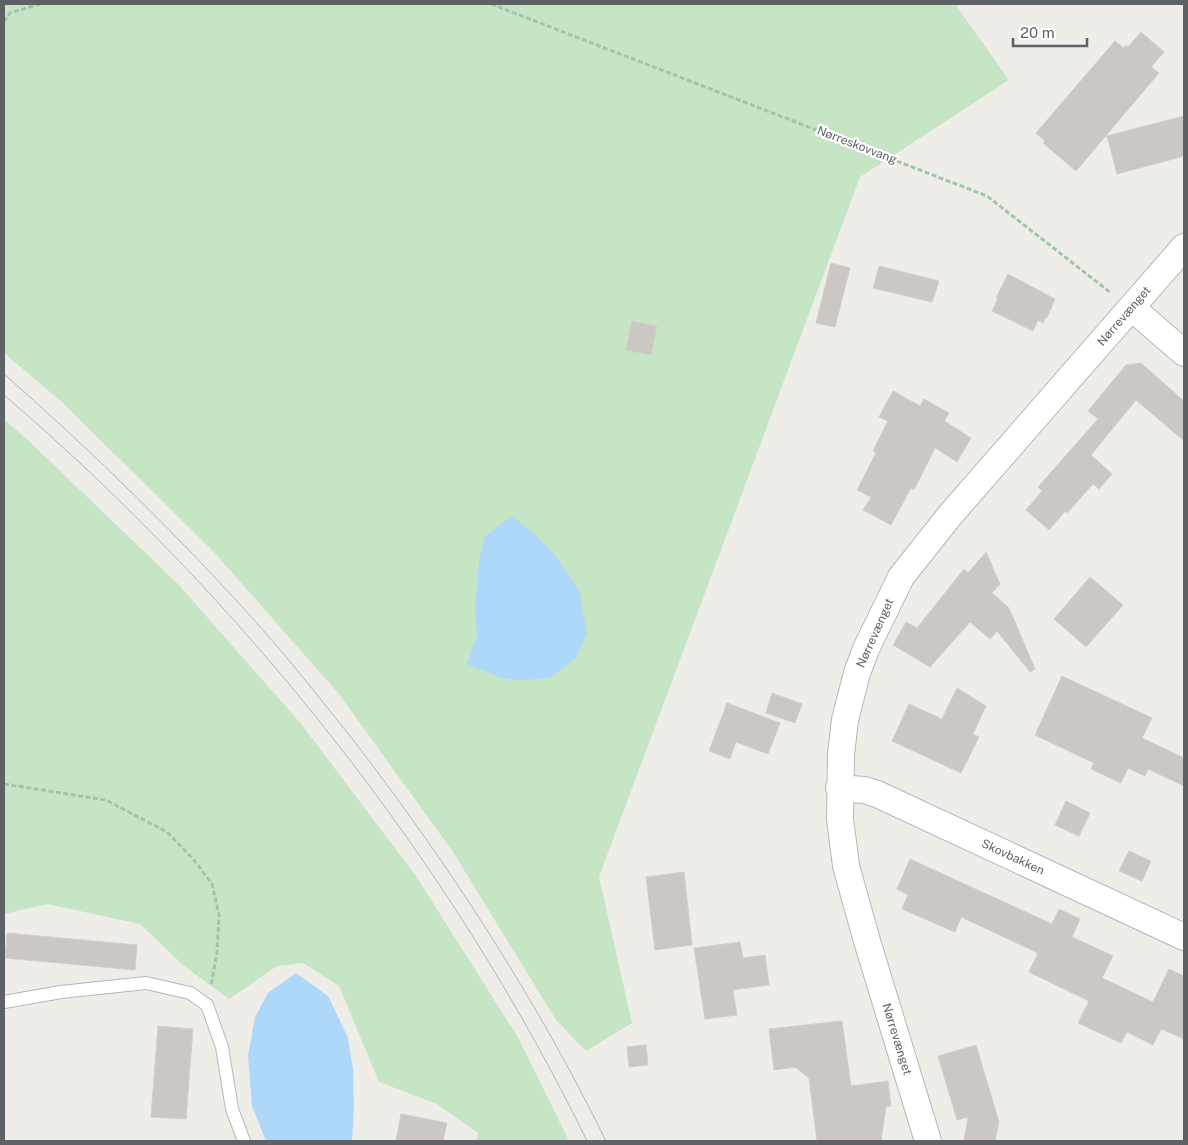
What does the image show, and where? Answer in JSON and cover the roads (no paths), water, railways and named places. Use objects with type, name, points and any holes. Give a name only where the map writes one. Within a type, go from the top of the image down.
[{"type":"street","name":"Nørrevænget","points":[[928,1141],[846,866],[840,819],[839,788],[845,720],[857,673],[866,649],[901,577],[951,514],[1184,247]]},
{"type":"street","points":[[1132,308],[1184,353]]},
{"type":"street","name":"Skovbakken","points":[[839,788],[864,790],[877,794],[1184,937]]},
{"type":"lane","points":[[4,1002],[61,992],[146,983],[190,993],[207,1005],[222,1047],[232,1109],[244,1141]]},
{"type":"water","points":[[512,516],[537,536],[559,560],[580,593],[587,634],[576,658],[550,678],[504,679],[467,664],[477,636],[475,607],[479,560],[485,536]]},
{"type":"water","points":[[296,973],[328,996],[348,1038],[353,1069],[354,1109],[352,1141],[266,1141],[252,1106],[248,1056],[255,1017],[268,993]]},
{"type":"tram line","points":[[4,374],[105,466],[201,563],[275,644],[354,741],[424,836],[490,935],[551,1037],[606,1141]]},
{"type":"tram line","points":[[4,395],[92,474],[177,558],[257,647],[333,739],[405,835],[471,934],[532,1036],[587,1141]]}]
